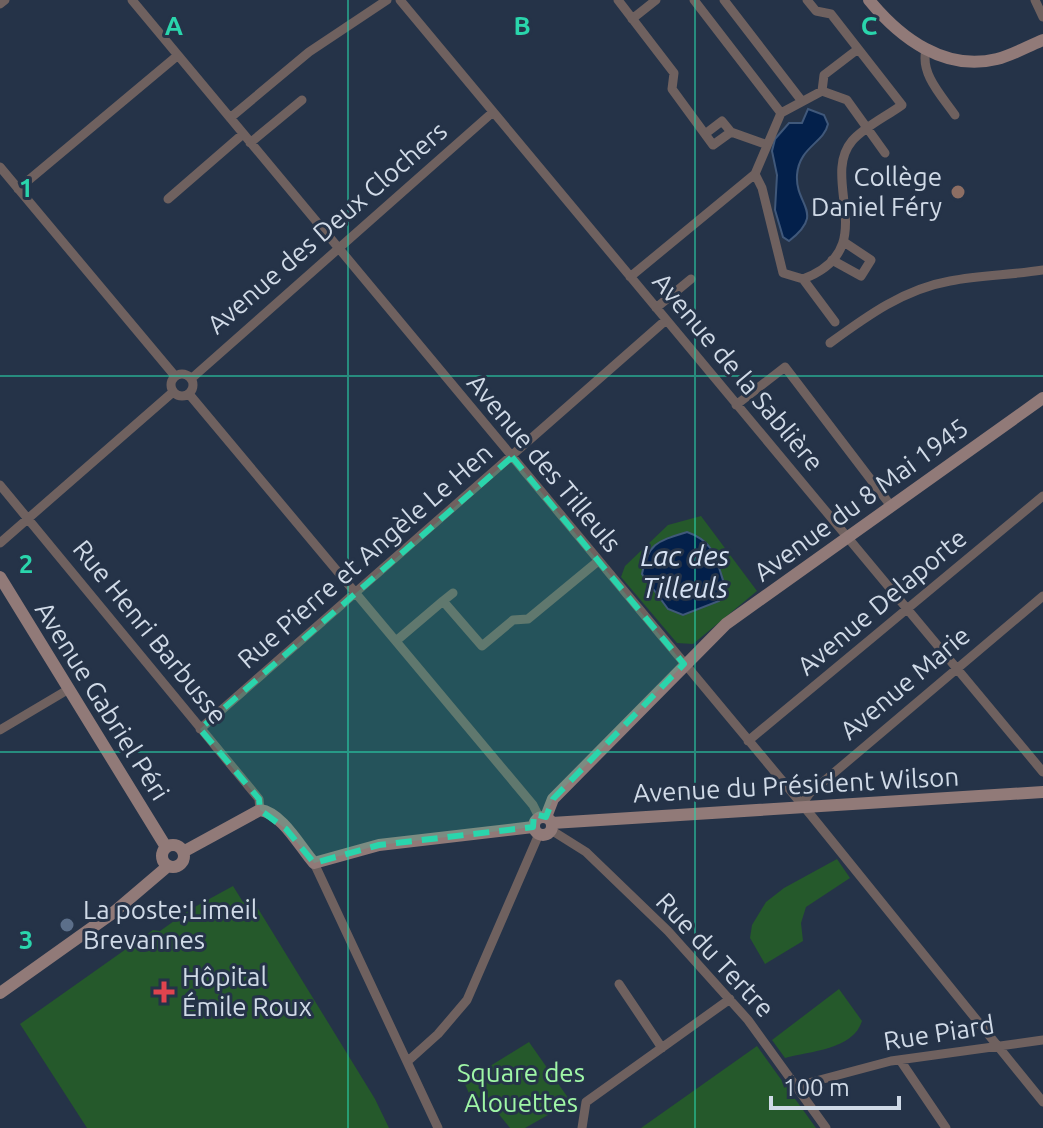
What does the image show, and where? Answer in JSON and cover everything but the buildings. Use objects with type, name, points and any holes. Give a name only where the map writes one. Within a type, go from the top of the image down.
[{"type":"street","points":[[0,4],[5,0]]},
{"type":"street","name":"Avenue des Tilleuls","points":[[132,0],[1000,1045],[1043,1102]]},
{"type":"street","points":[[230,118],[309,52],[387,0]]},
{"type":"street","name":"Avenue de la Sablière","points":[[400,0],[1043,772]]},
{"type":"street","points":[[618,0],[674,73],[672,89],[713,145],[731,132],[765,144]]},
{"type":"street","points":[[632,19],[656,0]]},
{"type":"street","points":[[694,0],[781,113]]},
{"type":"street","points":[[724,0],[801,100]]},
{"type":"street","points":[[803,279],[814,275],[832,260],[844,242],[846,202],[839,184],[851,142],[902,105],[831,14],[816,11],[807,0]]},
{"type":"street","points":[[869,0],[926,50],[945,59],[994,60],[1042,38]]},
{"type":"street","points":[[1035,0],[1043,17]]},
{"type":"street","points":[[822,91],[824,75],[858,49]]},
{"type":"street","points":[[926,50],[923,61],[928,75],[955,115]]},
{"type":"street","points":[[18,189],[177,56]]},
{"type":"street","points":[[630,277],[755,174],[765,144],[781,113],[801,100],[822,91],[847,100],[885,153]]},
{"type":"street","points":[[250,143],[302,100]]},
{"type":"street","name":"Avenue des Deux Clochers","points":[[192,378],[493,112]]},
{"type":"street","points":[[168,199],[243,134]]},
{"type":"street","points":[[0,167],[175,376]]},
{"type":"street","points":[[755,174],[762,188],[783,273],[803,279],[835,322]]},
{"type":"street","points":[[832,260],[861,276],[871,260],[844,242]]},
{"type":"street","points":[[830,343],[872,313],[912,291],[951,281],[1043,270]]},
{"type":"street","points":[[1027,273],[1043,277]]},
{"type":"street","points":[[656,308],[691,279]]},
{"type":"street","name":"Rue Pierre et Angèle Le Hen","points":[[200,729],[666,320]]},
{"type":"street","points":[[736,405],[785,367],[891,506]]},
{"type":"street","points":[[186,374],[192,378],[193,388],[189,394],[179,396],[173,392],[171,382],[175,376],[186,374]]},
{"type":"street","points":[[0,543],[173,392]]},
{"type":"street","points":[[189,394],[533,805],[543,825],[467,1000],[438,1034],[408,1061]]},
{"type":"street","name":"Avenue du 8 Mai 1945","points":[[543,825],[553,799],[726,624],[1043,398]]},
{"type":"street","name":"Rue Henri Barbusse","points":[[0,485],[259,799],[260,810]]},
{"type":"street","name":"Avenue Delaporte","points":[[748,741],[1043,496]]},
{"type":"street","points":[[473,654],[513,620],[528,619],[597,562]]},
{"type":"street","name":"Avenue Gabriel Péri","points":[[0,577],[166,847]]},
{"type":"street","points":[[396,641],[453,593]]},
{"type":"street","name":"Avenue Marie","points":[[800,807],[810,793],[1043,596]]},
{"type":"street","points":[[443,601],[482,646]]},
{"type":"street","points":[[0,730],[69,689]]},
{"type":"street","name":"Avenue du Président Wilson","points":[[314,863],[379,845],[543,825],[1043,792]]},
{"type":"street","points":[[1,989],[114,912],[168,866],[180,865],[183,852],[260,810],[273,815],[314,863],[438,1128]]},
{"type":"street","name":"Rue du Tertre","points":[[543,825],[586,852],[668,931],[730,999],[826,1128]]},
{"type":"street","points":[[168,866],[161,857],[166,847],[176,845],[183,852]]},
{"type":"street","points":[[619,984],[662,1048]]},
{"type":"street","points":[[582,1128],[586,1102],[730,999]]},
{"type":"street","name":"Rue Piard","points":[[797,1086],[851,1069],[1043,1040]]},
{"type":"street","points":[[900,1060],[946,1128]]},
{"type":"highlighted area","points":[[512,457],[684,664],[553,799],[546,817],[534,814],[533,827],[379,845],[314,863],[286,829],[260,810],[259,799],[200,729]]},
{"type":"green space","points":[[701,516],[757,591],[693,644],[677,643],[621,577],[625,566],[668,525]]},
{"type":"green space","points":[[837,859],[850,878],[806,907],[801,923],[803,941],[765,964],[750,938],[752,925],[766,902],[784,888]]},
{"type":"green space","name":"Hôpital Émile Roux","points":[[233,886],[243,902],[251,897],[375,1099],[389,1128],[87,1128],[20,1024],[153,930],[160,931],[191,909]]},
{"type":"green space","points":[[839,989],[862,1021],[857,1031],[830,1048],[785,1058],[772,1040]]},
{"type":"green space","name":"Square des Alouettes","points":[[529,1042],[571,1102],[525,1128],[510,1128],[484,1096],[472,1100],[464,1082]]},
{"type":"green space","points":[[757,1046],[816,1128],[641,1128]]},
{"type":"water","points":[[808,109],[824,115],[828,124],[799,166],[798,186],[807,216],[806,223],[789,241],[783,237],[775,210],[777,175],[772,151],[775,139],[789,123],[802,123]]},
{"type":"water","name":"Lac des Tilleuls","points":[[687,532],[709,547],[725,586],[719,601],[683,615],[668,609],[642,574],[651,549]]},
{"type":"place","name":"Collège Daniel Féry","points":[[958,192]]},
{"type":"place","name":"La poste;Limeil Brevannes","points":[[67,925]]},
{"type":"place","name":"Hôpital Émile Roux","points":[[164,992]]}]
